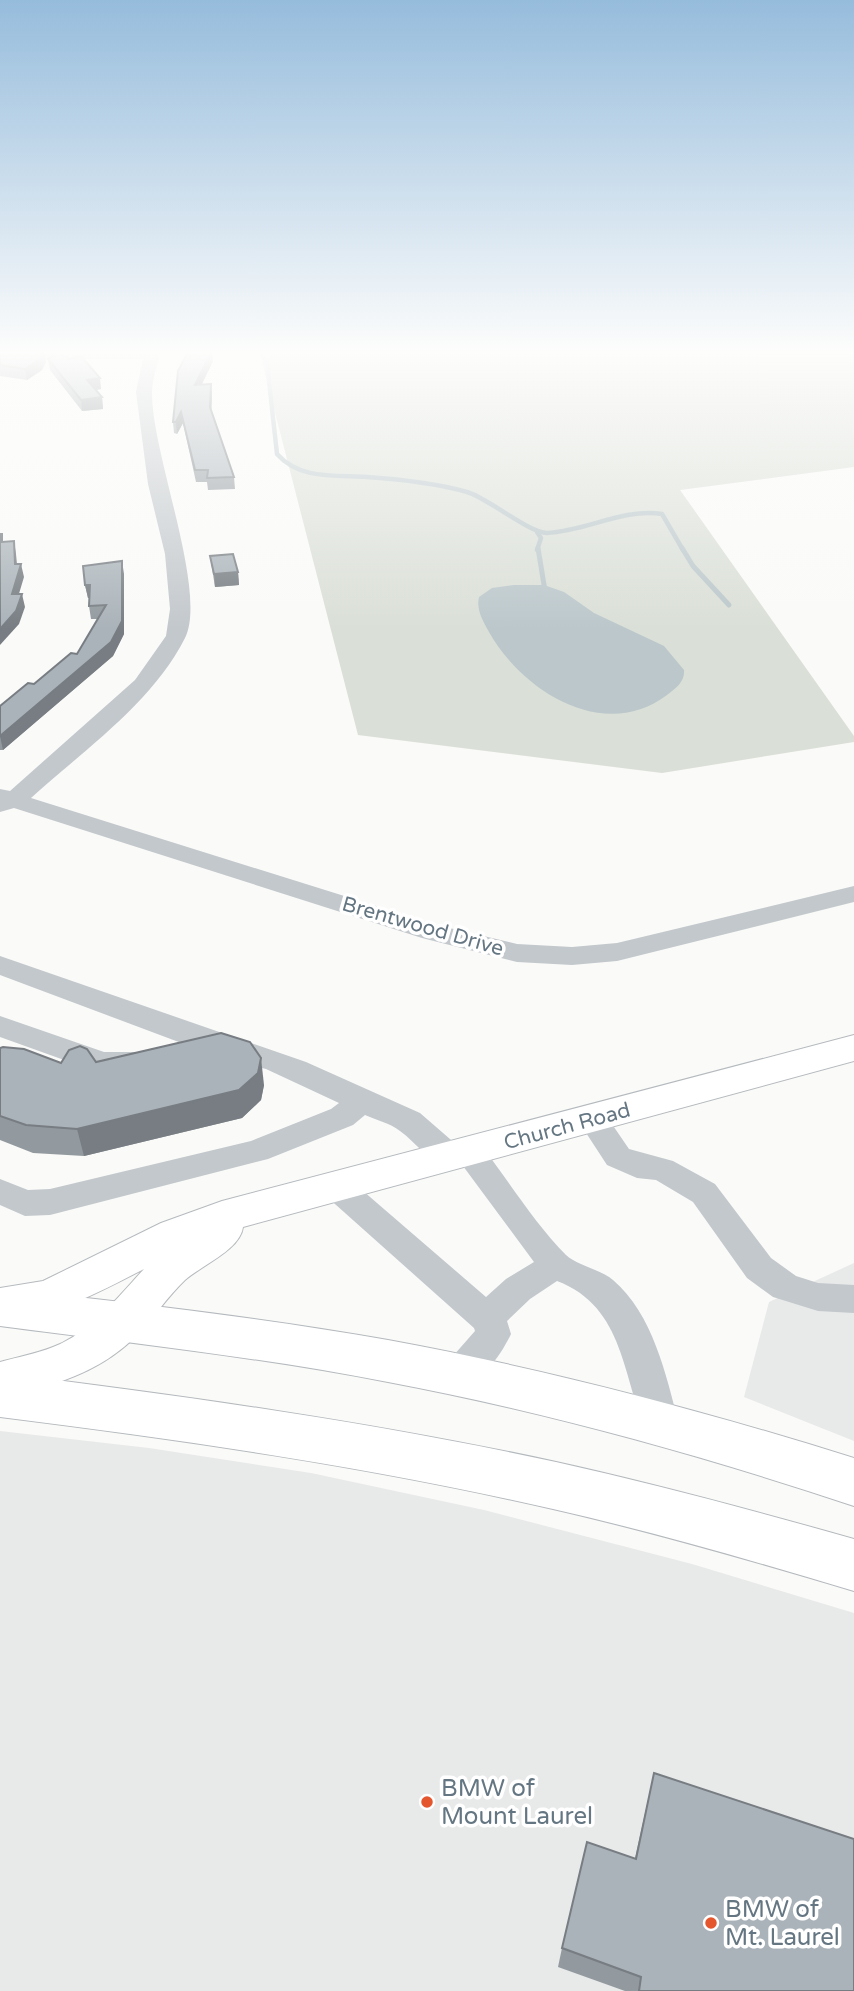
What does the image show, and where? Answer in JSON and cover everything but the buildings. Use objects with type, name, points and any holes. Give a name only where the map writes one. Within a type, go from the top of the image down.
[{"type":"highway","points":[[0,1307],[386,1360],[661,1424],[854,1482]]},
{"type":"highway","points":[[0,1395],[142,1413],[454,1464],[598,1496],[854,1565]]},
{"type":"main road","name":"Church Road","points":[[0,1307],[36,1301],[57,1294],[174,1234],[279,1201],[461,1156],[854,1048]]},
{"type":"main road","name":"Church Road","points":[[0,1381],[65,1363],[90,1349],[122,1322],[189,1253],[234,1222],[279,1201]]},
{"type":"street","points":[[4,806],[143,685],[176,636],[180,609],[175,554],[157,484],[151,443]]},
{"type":"street","name":"Brentwood Drive","points":[[4,806],[431,932],[517,953],[572,956],[617,952],[854,894]]},
{"type":"street","points":[[0,965],[316,1078],[409,1121],[461,1156],[556,1267],[582,1276],[601,1289],[623,1312],[648,1377],[661,1424]]},
{"type":"street","points":[[0,1026],[102,1063],[146,1062],[189,1050],[230,1048]]},
{"type":"street","points":[[0,1191],[25,1203],[50,1202],[257,1151],[342,1117],[362,1101]]},
{"type":"street","points":[[592,1119],[618,1157],[637,1166],[671,1172],[704,1193],[759,1268],[785,1287],[818,1297],[854,1299]]},
{"type":"street","points":[[337,1187],[488,1319],[494,1334],[459,1376]]},
{"type":"street","points":[[488,1319],[504,1299],[540,1273],[556,1267]]},
{"type":"shaded area","points":[[283,443],[854,443],[854,467],[680,490],[854,736],[854,742],[662,773],[358,735]]},
{"type":"shaded area","points":[[544,585],[564,592],[594,613],[664,646],[684,670],[681,681],[667,695],[643,708],[617,714],[592,712],[567,704],[543,691],[504,654],[479,611],[479,597],[492,588]]},
{"type":"shaded area","points":[[854,1263],[854,1441],[744,1397],[769,1302]]},
{"type":"shaded area","name":"BMW of Mount Laurel","points":[[0,1431],[149,1448],[311,1473],[484,1510],[692,1564],[854,1613],[854,1991],[0,1991]]},
{"type":"waterway","points":[[276,443],[277,454],[286,462],[307,472],[404,481],[467,492],[530,527],[547,533],[633,514],[662,514],[683,550]]},
{"type":"waterway","points":[[537,532],[541,538],[537,550]]},
{"type":"waterway","points":[[538,548],[545,591]]},
{"type":"waterway","points":[[682,548],[693,566],[729,605]]},
{"type":"place","name":"BMW of Mount Laurel","points":[[427,1802]]},
{"type":"place","name":"BMW of Mt. Laurel","points":[[711,1923]]}]
